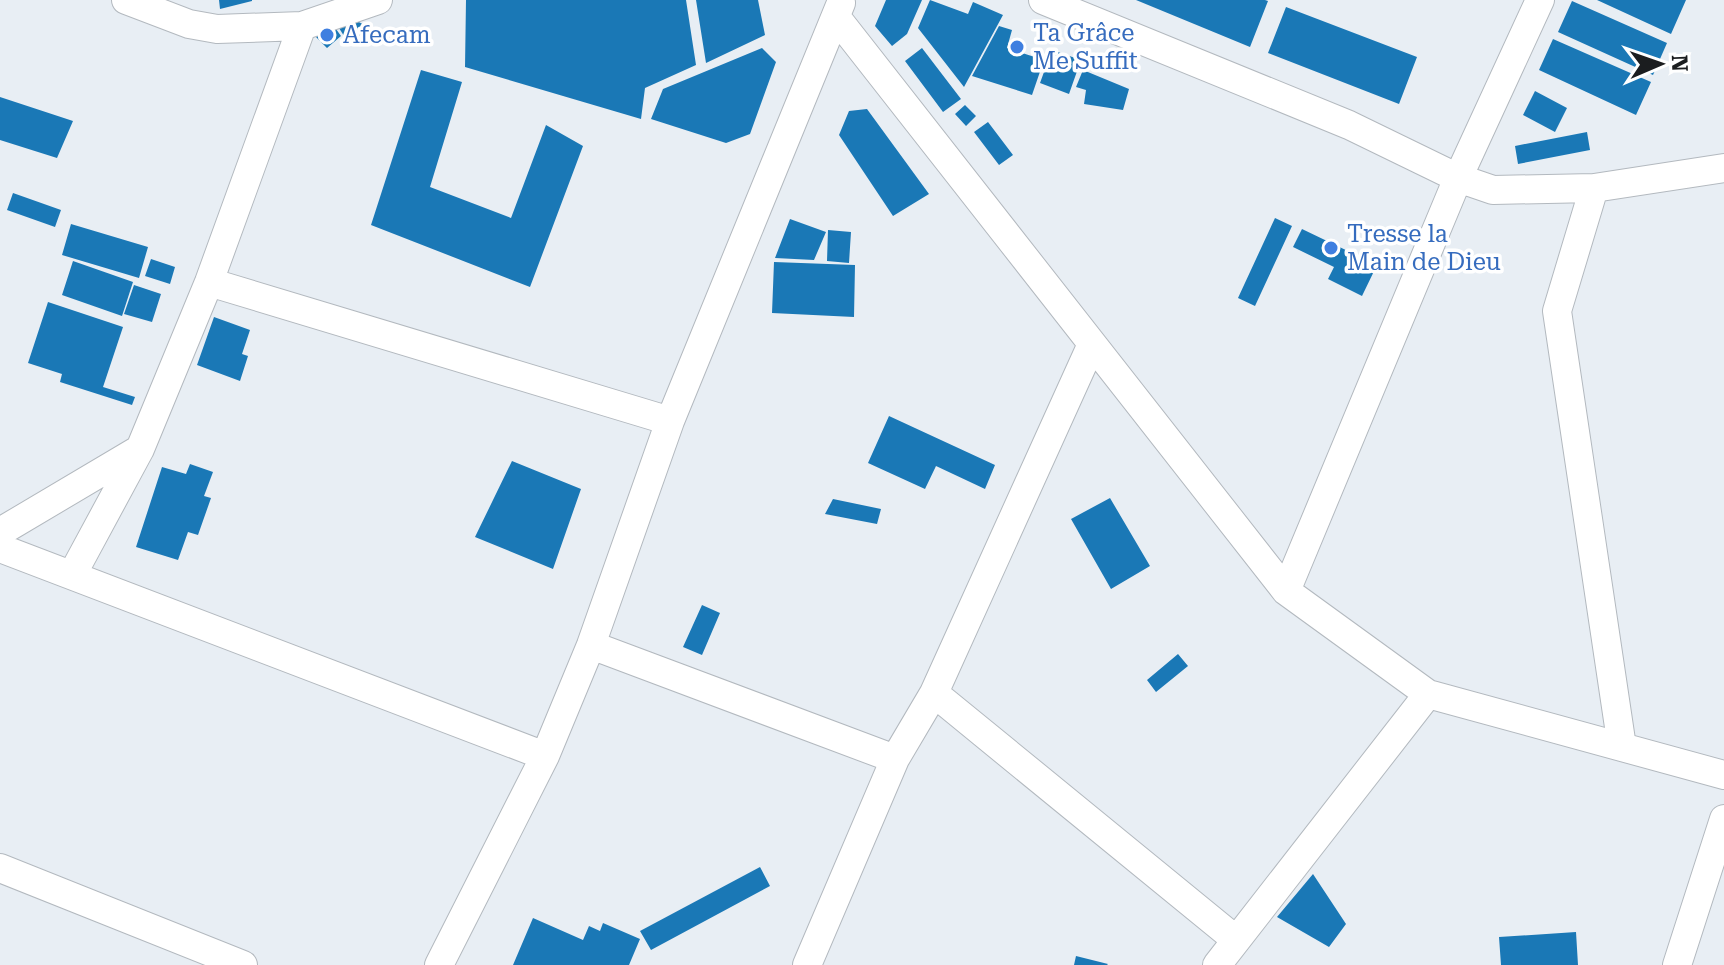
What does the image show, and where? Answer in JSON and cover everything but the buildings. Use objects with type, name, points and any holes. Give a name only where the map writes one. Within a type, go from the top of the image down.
[{"type":"street","points":[[126,0],[189,24],[217,29],[302,26],[378,0]]},
{"type":"street","points":[[1043,0],[1349,125],[1458,178],[1493,190],[1594,188],[1724,168]]},
{"type":"street","points":[[1286,591],[1458,178],[1540,0]]},
{"type":"street","points":[[839,8],[1092,344],[1286,591],[1428,694],[1724,775]]},
{"type":"street","points":[[439,965],[545,756],[591,645],[670,421],[839,8]]},
{"type":"street","points":[[72,575],[140,449],[209,282],[302,26]]},
{"type":"street","points":[[1594,188],[1557,311],[1622,747]]},
{"type":"street","points":[[209,282],[670,421]]},
{"type":"street","points":[[807,965],[895,759],[934,693],[1092,344]]},
{"type":"street","points":[[0,532],[140,449]]},
{"type":"street","points":[[0,548],[545,756]]},
{"type":"street","points":[[591,645],[895,759]]},
{"type":"street","points":[[934,693],[1235,939]]},
{"type":"street","points":[[1217,965],[1428,694]]},
{"type":"street","points":[[1677,965],[1724,819]]},
{"type":"street","points":[[0,868],[243,965]]},
{"type":"place","name":"Afecam","points":[[327,35]]},
{"type":"place","name":"Ta Grâce Me Suffit","points":[[1017,47]]},
{"type":"place","name":"Tresse la Main de Dieu","points":[[1331,248]]}]
